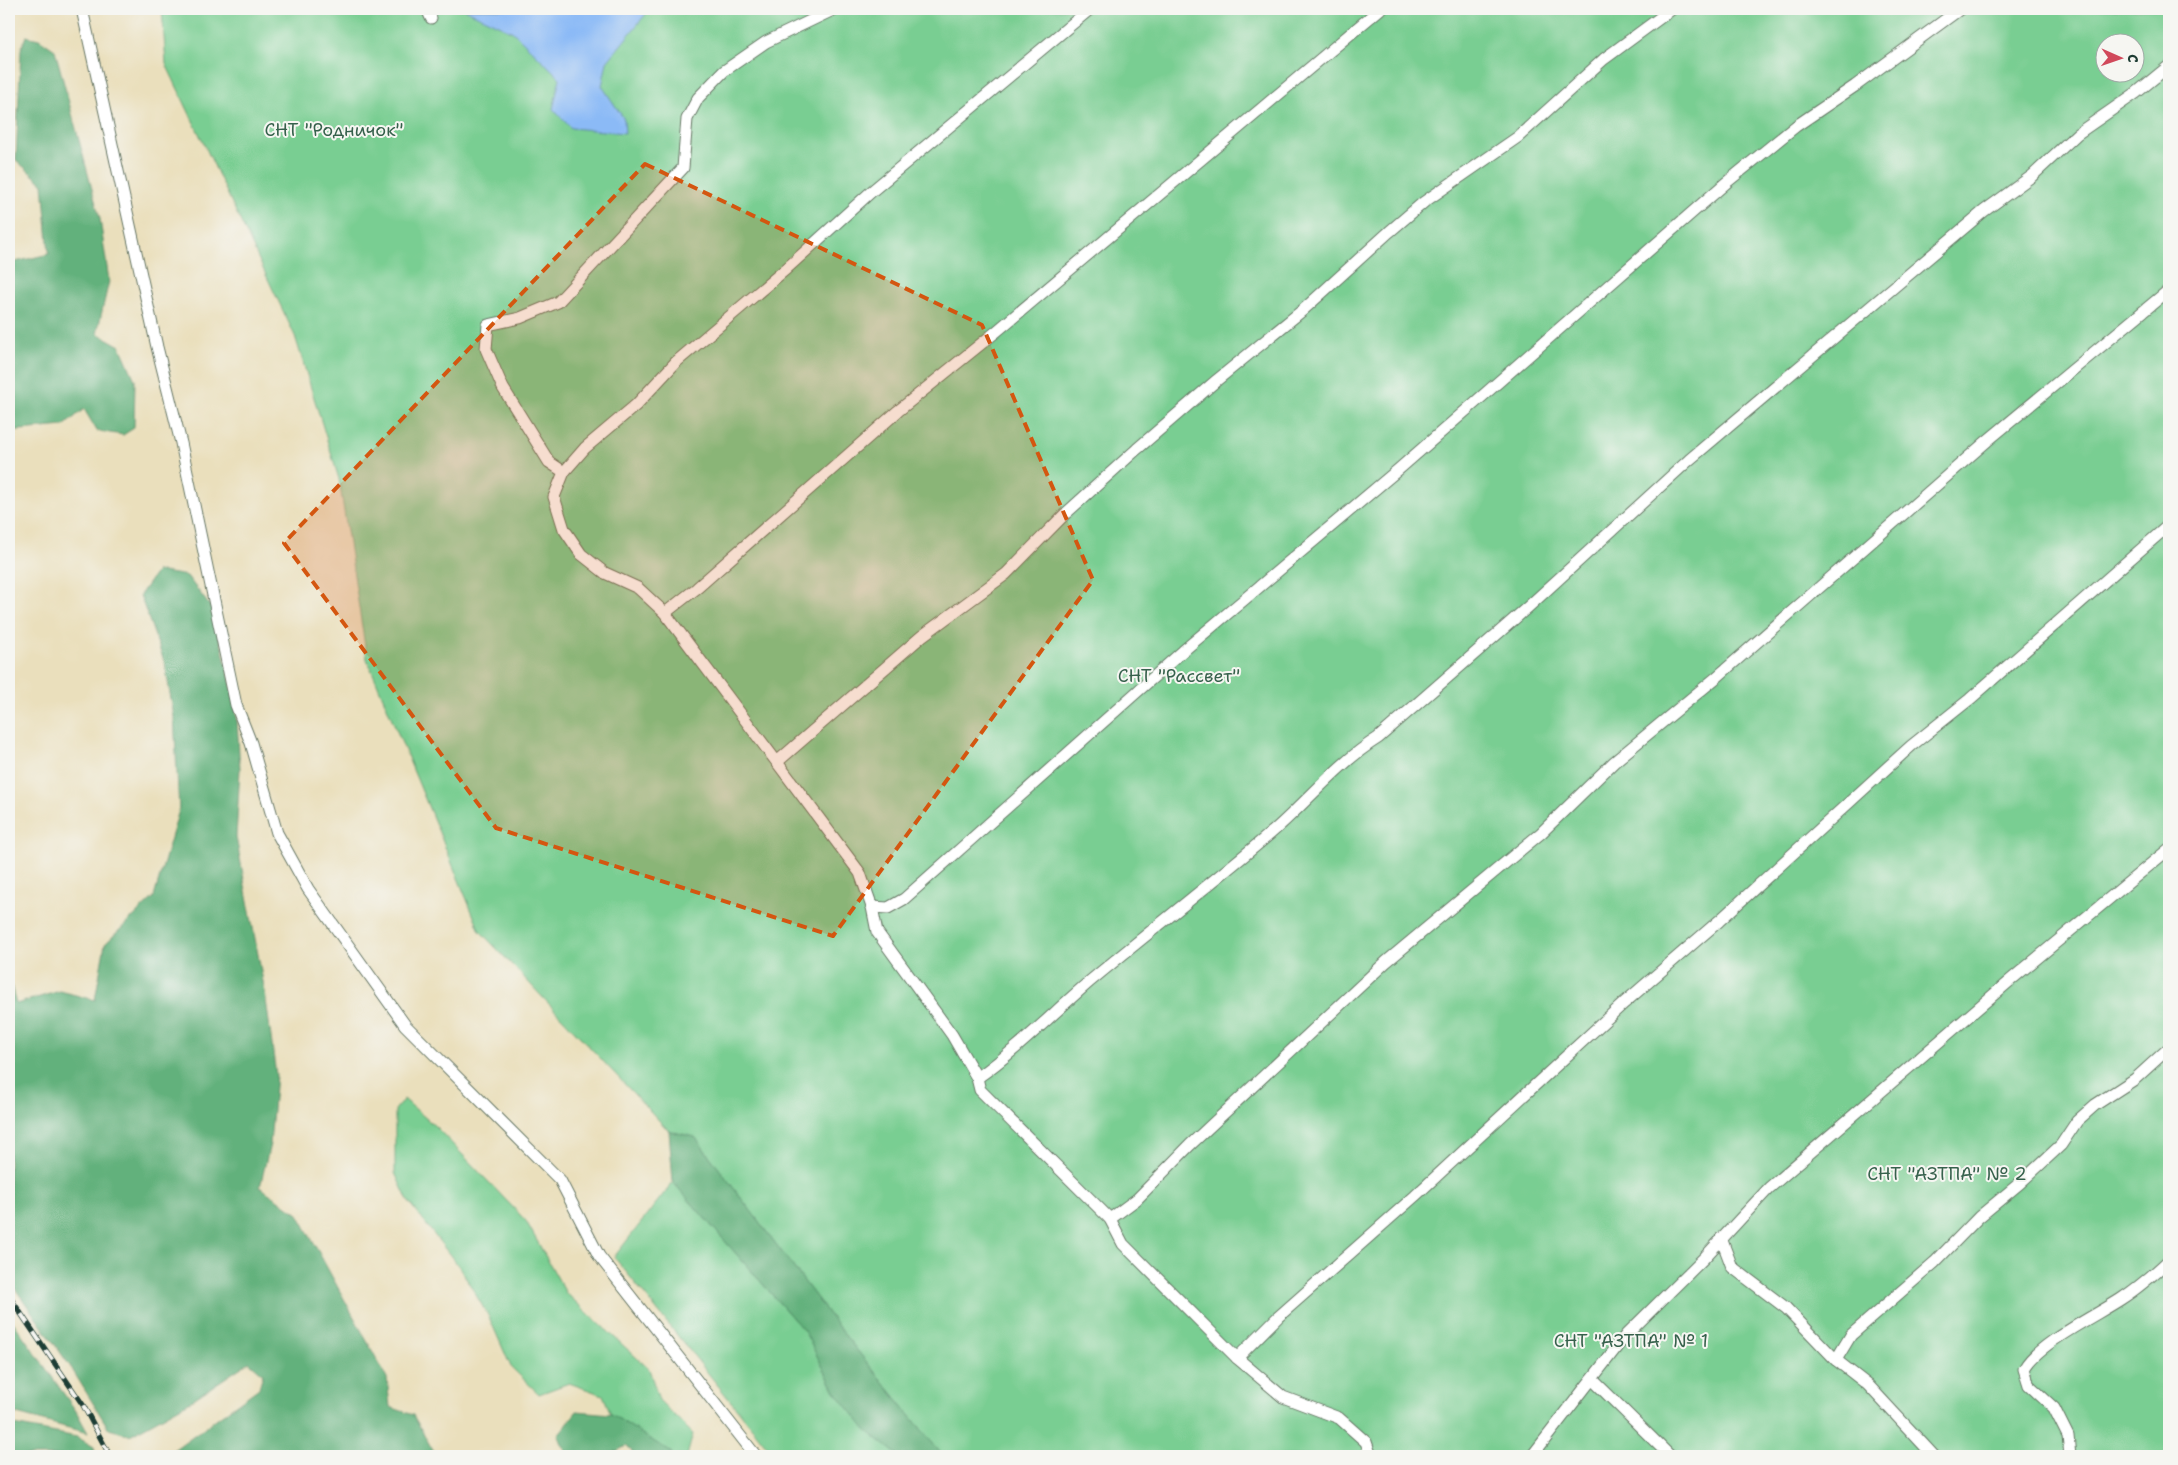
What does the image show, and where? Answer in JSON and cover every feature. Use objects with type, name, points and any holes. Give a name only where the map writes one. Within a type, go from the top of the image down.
[{"type":"lane","points":[[82,9],[157,347],[181,443],[236,705],[252,743],[277,833],[308,889],[404,1024],[560,1180],[599,1256],[756,1456]]},
{"type":"lane","points":[[564,472],[548,462],[503,388],[486,349],[488,325],[520,318],[558,302],[683,168],[687,118],[698,98],[724,71],[766,42],[835,9]]},
{"type":"lane","points":[[1090,9],[872,191],[676,362],[636,405],[585,448],[564,472],[554,497],[564,529],[581,554],[605,573],[638,588],[665,613],[860,873],[872,906],[877,932],[887,949],[952,1035],[977,1078],[980,1090],[1110,1219],[1122,1244],[1237,1358],[1283,1397],[1339,1418],[1366,1442],[1371,1456]]},
{"type":"lane","points":[[665,613],[697,588],[898,411],[997,331],[1380,9]]},
{"type":"lane","points":[[777,762],[922,636],[1006,574],[1064,515],[1137,449],[1217,380],[1303,310],[1424,202],[1518,137],[1604,58],[1672,9]]},
{"type":"lane","points":[[872,906],[888,908],[904,899],[1183,651],[1399,469],[1727,182],[1796,126],[1855,86],[1960,9]]},
{"type":"lane","points":[[977,1078],[1003,1060],[1069,999],[1272,832],[1359,750],[1378,738],[1528,607],[1689,460],[1984,211],[2032,176],[2077,134],[2136,93],[2169,66]]},
{"type":"lane","points":[[1110,1219],[1137,1199],[1190,1145],[1386,962],[1541,832],[1614,762],[1724,670],[1986,441],[2169,290]]},
{"type":"lane","points":[[1237,1358],[1278,1317],[1408,1202],[1624,1003],[1718,921],[1911,746],[1985,687],[2169,525]]},
{"type":"lane","points":[[1532,1456],[1626,1335],[1769,1188],[2014,978],[2169,849]]},
{"type":"lane","points":[[1836,1360],[1851,1335],[1935,1262],[1978,1216],[2020,1183],[2061,1144],[2077,1121],[2095,1105],[2135,1079],[2169,1048]]},
{"type":"lane","points":[[1721,1238],[1732,1267],[1786,1308],[1836,1360],[1868,1385],[1934,1456]]},
{"type":"lane","points":[[2070,1456],[2068,1436],[2054,1408],[2029,1385],[2024,1369],[2028,1361],[2047,1345],[2122,1298],[2169,1260]]},
{"type":"lane","points":[[1592,1379],[1670,1456]]},
{"type":"highlighted area","points":[[645,164],[982,325],[1093,580],[833,936],[496,828],[284,543]]},
{"type":"green space","name":"СНТ \"Рассвет\"","points":[[162,9],[2169,9],[2169,1456],[943,1456],[843,1333],[695,1137],[669,1131],[480,931],[367,659],[339,479],[295,336],[166,64]]},
{"type":"green space","points":[[26,36],[39,39],[55,50],[100,219],[109,281],[97,333],[120,346],[135,380],[134,428],[123,435],[97,431],[84,409],[64,426],[9,431],[9,272],[11,263],[49,254],[43,184],[16,160],[21,49]]},
{"type":"green space","points":[[157,571],[187,576],[213,610],[236,705],[240,769],[236,837],[265,992],[276,1075],[270,1144],[260,1187],[298,1214],[387,1378],[390,1407],[413,1415],[436,1456],[165,1456],[259,1388],[263,1374],[249,1362],[189,1402],[130,1435],[109,1429],[70,1366],[9,1280],[9,977],[16,1004],[60,991],[95,1000],[105,944],[154,897],[179,810],[174,717],[165,664],[140,595]]},
{"type":"green space","points":[[404,1099],[437,1128],[526,1221],[566,1293],[649,1369],[659,1400],[693,1434],[687,1456],[671,1456],[672,1454],[611,1414],[603,1395],[569,1383],[539,1394],[511,1367],[489,1317],[460,1268],[408,1201],[395,1173],[395,1110]]},
{"type":"green space","points":[[669,1131],[695,1137],[843,1333],[943,1456],[899,1456],[866,1430],[835,1391],[805,1332],[673,1182]]},
{"type":"green space","points":[[673,1182],[805,1332],[835,1391],[899,1456],[775,1456],[614,1257]]},
{"type":"green space","points":[[9,1316],[76,1411],[88,1433],[9,1412]]},
{"type":"green space","points":[[577,1411],[611,1414],[672,1453],[671,1456],[637,1456],[626,1446],[608,1456],[568,1456],[558,1435]]},
{"type":"green space","points":[[9,1424],[77,1437],[94,1447],[96,1456],[9,1456]]},
{"type":"water","points":[[464,9],[650,9],[607,62],[602,86],[624,119],[625,133],[571,128],[553,109],[560,78],[513,32]]},
{"type":"railway","points":[[9,1296],[83,1405],[110,1456]]},
{"type":"park label","name":"СНТ \"Родничок\"","points":[[334,130]]},
{"type":"park label","name":"СНТ \"АЗТПА\" № 2","points":[[1947,1174]]},
{"type":"park label","name":"СНТ \"АЗТПА\" № 1","points":[[1631,1341]]}]
